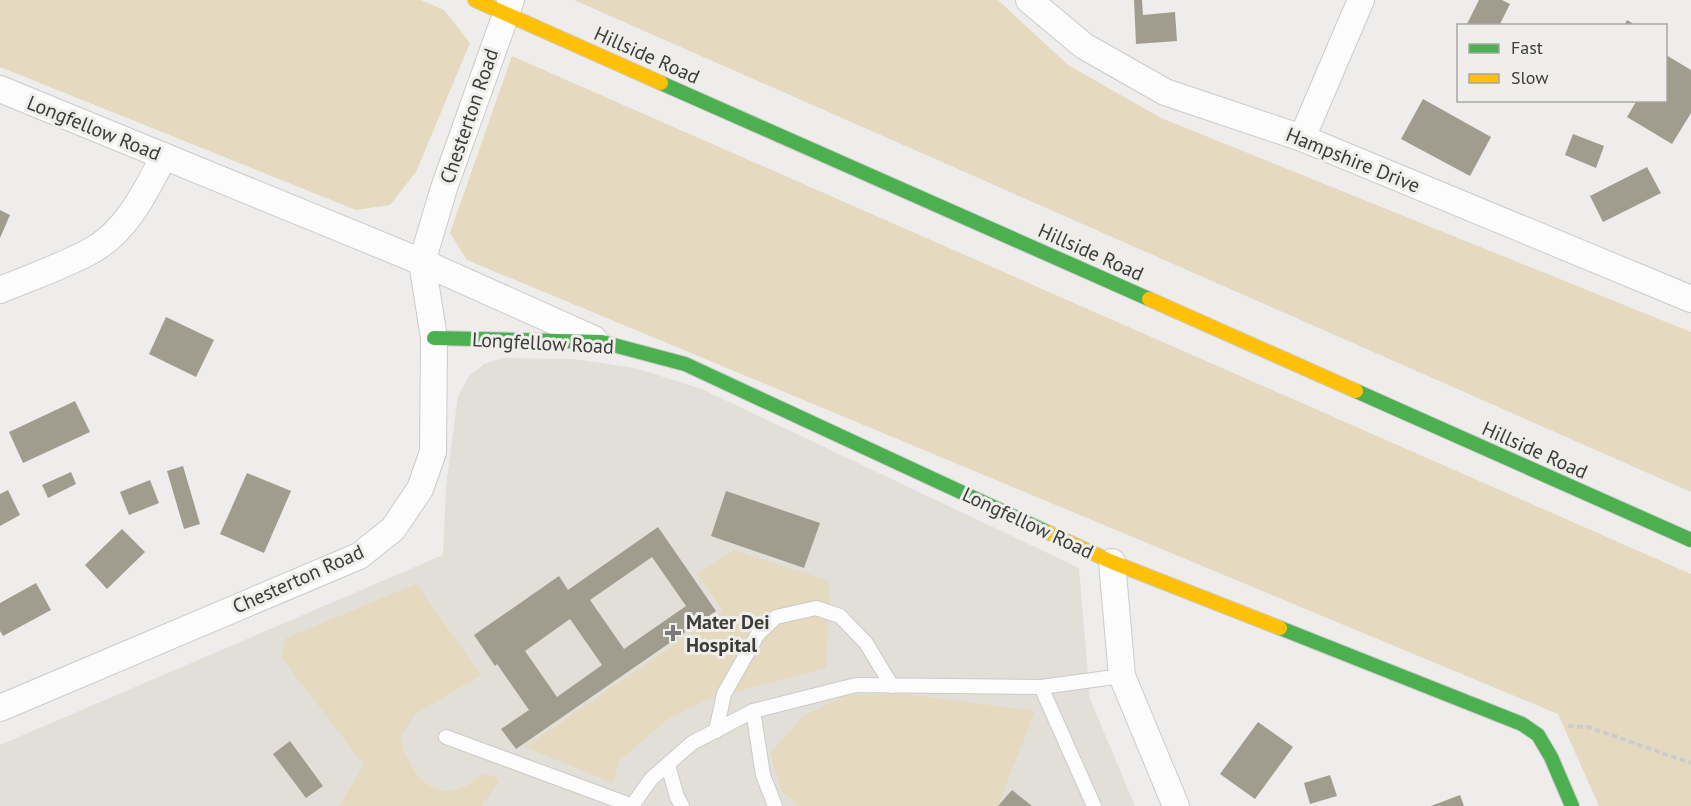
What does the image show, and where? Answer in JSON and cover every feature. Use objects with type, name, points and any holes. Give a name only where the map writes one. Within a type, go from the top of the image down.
[{"type":"main road","name":"Hillside Road","points":[[475,0],[508,7],[1691,540]]},
{"type":"main road","name":"Longfellow Road","points":[[434,338],[602,342],[685,364],[1112,562],[1522,724],[1538,735],[1551,757],[1572,806]]},
{"type":"street","name":"Hampshire Drive","points":[[1029,0],[1084,46],[1164,92],[1302,138],[1691,299]]},
{"type":"street","points":[[1302,138],[1361,0]]},
{"type":"street","name":"Chesterton Road","points":[[0,708],[358,556],[393,530],[420,489],[433,452],[434,338],[422,262],[444,188],[508,7]]},
{"type":"street","name":"Longfellow Road","points":[[0,90],[422,262],[602,342]]},
{"type":"street","points":[[0,290],[91,251],[117,229],[141,201],[164,156]]},
{"type":"street","points":[[1112,562],[1122,676],[1176,806]]},
{"type":"lane","points":[[716,731],[724,694],[758,634],[776,617],[816,608],[840,616],[866,643],[892,686]]},
{"type":"lane","points":[[446,737],[632,806],[651,779],[692,743],[753,711],[856,685],[1041,687],[1122,676]]},
{"type":"lane","points":[[1041,687],[1094,806]]},
{"type":"lane","points":[[753,711],[764,776],[775,806]]},
{"type":"lane","points":[[668,765],[677,797],[682,806]]},
{"type":"path","points":[[1566,726],[1588,727],[1691,763]]},
{"type":"shaded area","points":[[0,0],[421,0],[444,10],[470,43],[416,172],[390,205],[356,210],[0,67]]},
{"type":"shaded area","points":[[574,0],[998,0],[1068,65],[1161,118],[1691,332],[1691,492]]},
{"type":"shaded area","points":[[512,56],[1691,574],[1691,806],[1599,806],[1558,714],[467,260],[450,233]]},
{"type":"shaded area","name":"Mater Dei Hospital","points":[[503,358],[573,359],[635,368],[702,389],[1079,568],[1090,699],[1135,806],[0,806],[0,745],[443,555],[446,486],[458,396],[469,376],[484,364]]},
{"type":"shaded area","points":[[734,550],[830,581],[826,668],[708,699],[668,719],[619,761],[613,783],[525,747],[723,611],[697,574]]},
{"type":"shaded area","points":[[416,584],[481,675],[415,714],[400,738],[403,748],[420,778],[438,789],[449,791],[461,788],[485,773],[500,780],[481,806],[339,806],[364,765],[281,657],[286,638]]},
{"type":"shaded area","points":[[906,694],[1035,711],[998,806],[800,806],[782,792],[770,754],[804,715],[847,695]]},
{"type":"building","points":[[1134,0],[1142,0],[1143,15],[1175,12],[1177,41],[1136,44]]},
{"type":"building","points":[[1479,0],[1502,0],[1510,4],[1500,24],[1467,24]]},
{"type":"building","points":[[1667,56],[1691,70],[1691,113],[1672,144],[1627,117],[1636,102],[1667,102]]},
{"type":"building","points":[[1423,99],[1491,137],[1470,176],[1401,139]]},
{"type":"building","points":[[1573,134],[1604,146],[1596,168],[1565,155]]},
{"type":"building","points":[[1647,167],[1661,193],[1603,222],[1590,196]]},
{"type":"building","points":[[0,210],[10,215],[0,238]]},
{"type":"building","points":[[166,317],[214,340],[196,377],[149,354]]},
{"type":"building","points":[[75,401],[90,432],[23,463],[9,432]]},
{"type":"building","points":[[183,466],[200,524],[184,529],[167,471]]},
{"type":"building","points":[[71,472],[76,484],[48,498],[42,485]]},
{"type":"building","points":[[247,473],[291,491],[264,553],[220,534]]},
{"type":"building","points":[[150,480],[159,503],[129,515],[120,492]]},
{"type":"building","points":[[8,490],[20,515],[0,526],[0,494]]},
{"type":"building","points":[[726,491],[820,523],[804,568],[711,536]]},
{"type":"building","points":[[658,527],[716,611],[516,749],[501,729],[529,710],[474,635],[559,576],[568,590]],"holes":[[[652,557],[686,606],[624,649],[590,600]],[[570,619],[602,665],[557,697],[525,651]]]},
{"type":"building","points":[[122,529],[145,552],[107,589],[85,565]]},
{"type":"building","points":[[36,583],[51,610],[3,636],[0,631],[0,603]]},
{"type":"building","points":[[1258,722],[1293,747],[1255,799],[1220,774]]},
{"type":"building","points":[[290,741],[323,786],[306,798],[273,754]]},
{"type":"building","points":[[1330,775],[1337,796],[1310,804],[1304,783]]},
{"type":"building","points":[[1012,790],[1032,806],[998,806]]},
{"type":"building","points":[[1460,795],[1464,806],[1431,806]]},
{"type":"traffic: fast","points":[[661,83],[1149,299]]},
{"type":"traffic: fast","points":[[434,338],[602,342],[685,364],[1047,532]]},
{"type":"traffic: fast","points":[[1356,391],[1691,540]]},
{"type":"traffic: fast","points":[[1280,628],[1522,724],[1538,735],[1551,757],[1572,806]]},
{"type":"traffic: slow","points":[[475,0],[661,83]]},
{"type":"traffic: slow","points":[[1149,299],[1356,391]]},
{"type":"traffic: slow","points":[[1047,532],[1112,562],[1280,628]]},
{"type":"place","name":"Mater Dei Hospital","points":[[673,633]]}]
